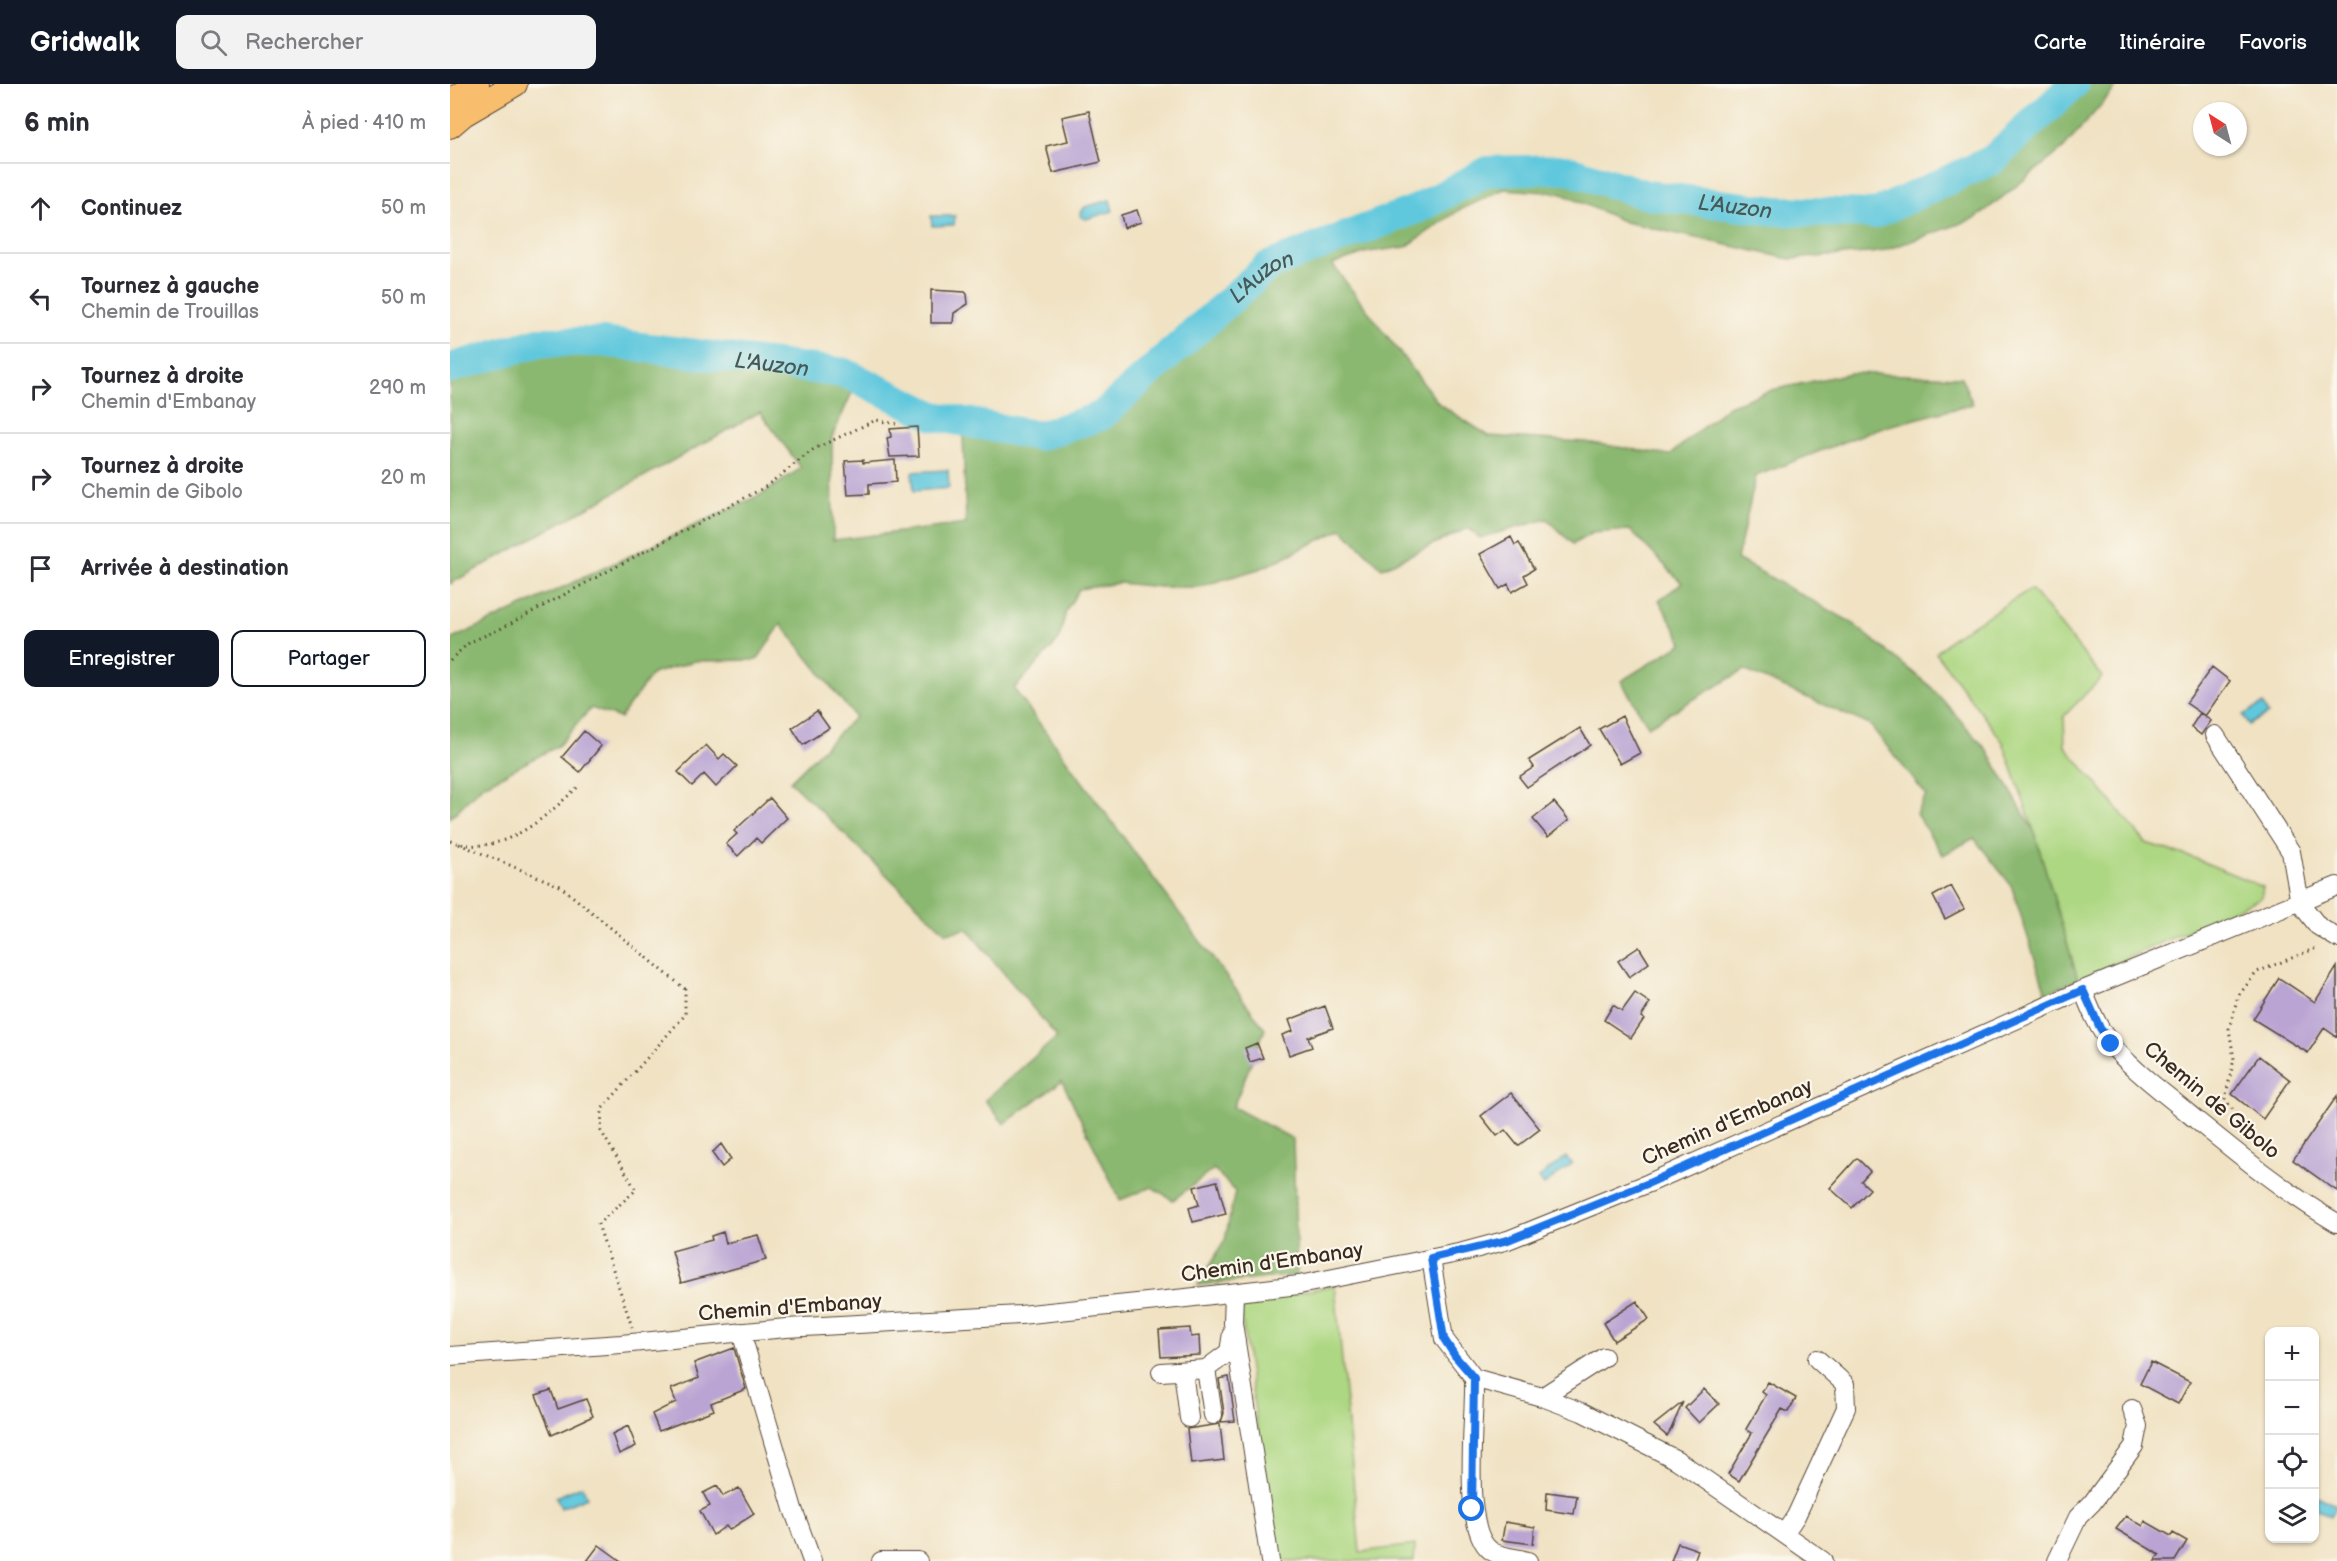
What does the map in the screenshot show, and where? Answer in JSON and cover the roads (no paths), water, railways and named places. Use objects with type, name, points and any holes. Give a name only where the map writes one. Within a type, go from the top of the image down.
[{"type":"main road","points":[[450,101],[477,84]]},
{"type":"main road","points":[[450,126],[464,114],[515,84]]},
{"type":"street","points":[[450,116],[482,91],[497,84]]},
{"type":"street","points":[[2215,735],[2291,852],[2300,903],[2332,941]]},
{"type":"street","name":"Chemin d'Embanay","points":[[450,1356],[638,1343],[741,1332],[1020,1315],[1299,1286],[1508,1240],[1649,1183],[2083,990],[2337,886]]},
{"type":"street","name":"Chemin de Gibolo","points":[[2083,990],[2100,1028],[2111,1044],[2162,1092],[2307,1206],[2337,1223]]},
{"type":"street","points":[[1431,1258],[1444,1339],[1474,1378],[1542,1397],[1582,1412],[1677,1460],[1784,1534],[1800,1554],[1823,1561]]},
{"type":"street","points":[[1161,1372],[1206,1369],[1229,1352],[1234,1293]]},
{"type":"street","points":[[1233,1323],[1270,1561]]},
{"type":"street","points":[[741,1332],[793,1509],[812,1561]]},
{"type":"street","points":[[1542,1397],[1604,1357]]},
{"type":"street","points":[[1784,1534],[1796,1516],[1846,1408],[1845,1384],[1817,1359]]},
{"type":"street","points":[[1206,1369],[1213,1414]]},
{"type":"street","points":[[1183,1371],[1189,1418]]},
{"type":"street","points":[[1474,1378],[1472,1509],[1479,1537],[1492,1552],[1528,1561]]},
{"type":"street","points":[[2057,1561],[2078,1517],[2092,1503],[2134,1446],[2138,1426],[2132,1409]]},
{"type":"street","points":[[881,1561],[914,1559],[918,1561]]},
{"type":"water","points":[[1110,200],[1113,211],[1086,219],[1081,217],[1081,212],[1085,207]]},
{"type":"water","points":[[931,216],[955,216],[954,225],[932,226]]},
{"type":"water","points":[[948,470],[949,488],[914,491],[912,472]]},
{"type":"water","points":[[2263,704],[2268,714],[2249,725],[2243,715]]},
{"type":"water","points":[[1566,1157],[1572,1164],[1544,1185],[1538,1178]]},
{"type":"water","points":[[582,1486],[587,1497],[561,1508],[556,1497]]},
{"type":"water","points":[[2319,1497],[2337,1506],[2331,1517],[2319,1510]]},
{"type":"waterway","name":"L'Auzon","points":[[450,368],[539,342],[602,342],[845,373],[934,416],[1039,436],[1101,416],[1268,266],[1417,209],[1488,171],[1565,169],[1647,195],[1776,211],[1874,214],[1992,160],[2074,84]]}]
